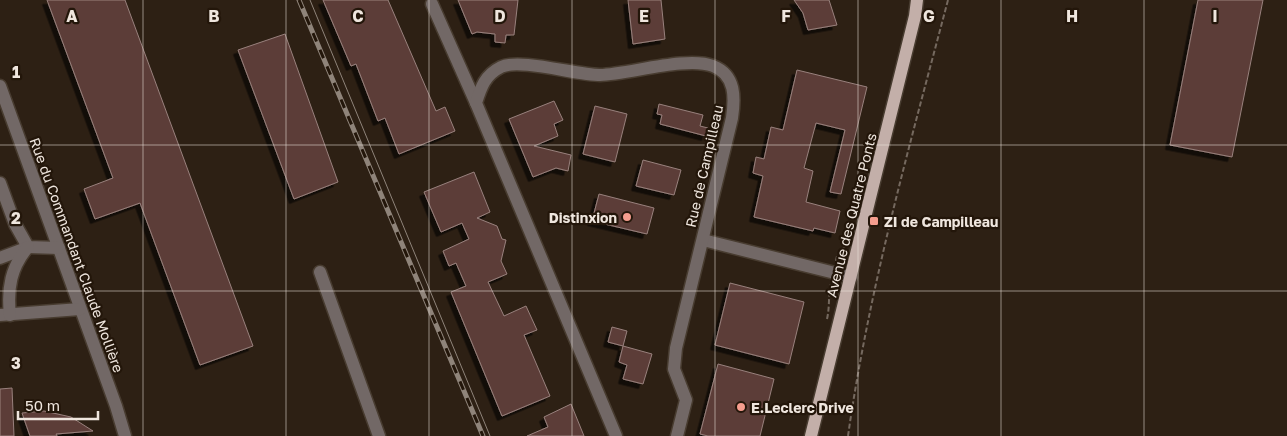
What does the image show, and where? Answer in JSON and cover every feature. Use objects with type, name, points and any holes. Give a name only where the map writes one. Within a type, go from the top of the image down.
[{"type":"main road","name":"Avenue des Quatre Ponts","points":[[811,436],[916,16],[917,0]]},
{"type":"street","points":[[432,4],[476,103],[616,436]]},
{"type":"street","name":"Rue de Campilleau","points":[[476,103],[482,84],[491,74],[503,66],[518,64],[599,75],[697,63],[714,66],[728,76],[735,96],[732,118],[676,348],[674,369],[686,400],[676,436]]},
{"type":"street","name":"Rue du Commandant Claude Mollière","points":[[0,86],[125,436]]},
{"type":"street","points":[[0,183],[15,224],[28,247]]},
{"type":"street","name":"Rue de Campilleau","points":[[703,240],[851,277]]},
{"type":"street","points":[[0,258],[28,247],[59,248]]},
{"type":"street","points":[[28,247],[20,256],[11,277],[5,315],[80,308]]},
{"type":"street","points":[[320,272],[379,436]]},
{"type":"path","points":[[848,436],[865,331],[891,218],[948,0]]},
{"type":"building","points":[[47,0],[125,0],[253,346],[200,365],[140,203],[95,219],[84,189],[113,178]]},
{"type":"building","points":[[323,0],[388,0],[436,111],[445,107],[455,131],[399,154],[385,118],[378,121],[356,64],[351,66]]},
{"type":"building","points":[[458,0],[518,0],[514,35],[506,35],[505,43],[495,42],[495,34],[477,32],[472,34]]},
{"type":"building","points":[[628,0],[661,0],[665,39],[633,44]]},
{"type":"building","points":[[794,0],[829,0],[837,25],[808,30],[803,13]]},
{"type":"building","points":[[1198,0],[1263,0],[1232,157],[1170,145]]},
{"type":"building","points":[[285,34],[338,182],[294,199],[238,50]]},
{"type":"building","points":[[797,70],[867,87],[841,194],[830,192],[845,130],[816,123],[804,168],[813,171],[806,202],[840,211],[835,233],[814,228],[813,231],[754,217],[763,176],[753,173],[756,157],[764,159],[771,127],[783,130]]},
{"type":"building","points":[[554,101],[563,120],[554,124],[558,136],[534,146],[571,155],[568,171],[556,168],[533,177],[509,119]]},
{"type":"building","points":[[659,104],[703,115],[700,126],[708,128],[706,136],[660,124],[662,115],[657,114]]},
{"type":"building","points":[[595,106],[627,114],[615,162],[583,154]]},
{"type":"building","points":[[643,160],[681,170],[674,195],[636,186]]},
{"type":"building","points":[[474,172],[490,212],[477,218],[497,226],[502,239],[506,240],[501,261],[507,274],[488,282],[504,316],[526,306],[537,330],[524,335],[550,396],[502,416],[451,292],[466,286],[456,263],[449,266],[443,251],[469,239],[462,223],[441,232],[424,192]]},
{"type":"building","points":[[599,194],[654,208],[647,234],[592,221]]},
{"type":"building","points":[[730,283],[804,302],[789,364],[715,345]]},
{"type":"building","points":[[612,327],[627,331],[623,346],[608,342]]},
{"type":"building","points":[[623,346],[652,354],[643,384],[623,379],[627,365],[619,362]]},
{"type":"building","points":[[718,364],[774,379],[760,436],[708,436],[700,434]]},
{"type":"building","points":[[12,388],[14,436],[0,436],[0,389]]},
{"type":"building","points":[[571,404],[584,436],[527,436],[548,427],[544,417]]},
{"type":"building","points":[[44,411],[71,417],[93,431],[56,434],[57,436],[30,436],[22,413]]},
{"type":"tram line","points":[[310,0],[490,436]]},
{"type":"railway","points":[[299,0],[483,436]]},
{"type":"place","name":"Distinxion","points":[[627,217]]},
{"type":"place","name":"ZI de Campilleau","points":[[874,221]]},
{"type":"place","name":"E.Leclerc Drive","points":[[741,407]]}]
